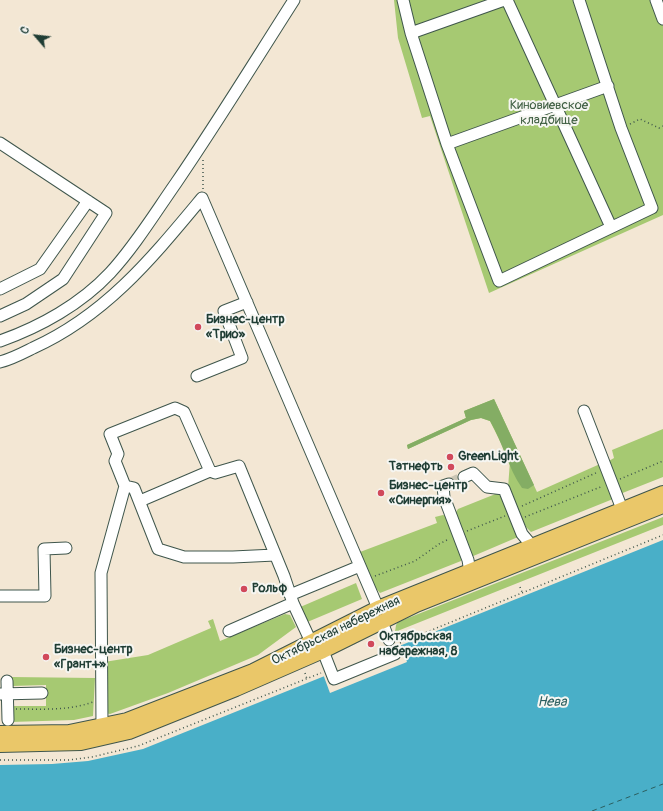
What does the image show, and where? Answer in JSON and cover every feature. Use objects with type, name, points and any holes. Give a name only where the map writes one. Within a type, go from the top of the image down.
[{"type":"main road","name":"Октябрьская набережная","points":[[0,733],[69,732],[127,720],[253,671],[378,608],[533,547],[663,493]]},
{"type":"main road","name":"Октябрьская набережная","points":[[0,745],[81,743],[129,732],[236,689],[323,651],[416,605],[663,506]]},
{"type":"street","points":[[0,341],[50,319],[86,294],[110,274],[144,230],[199,149],[294,0]]},
{"type":"street","points":[[403,0],[411,33],[447,144],[499,281],[652,208],[621,128],[579,0]]},
{"type":"street","points":[[411,33],[504,0]]},
{"type":"street","points":[[507,0],[611,228]]},
{"type":"street","points":[[656,0],[663,19]]},
{"type":"street","points":[[447,144],[608,86]]},
{"type":"street","points":[[0,143],[106,213],[63,279],[26,304],[0,316]]},
{"type":"street","points":[[0,362],[51,340],[87,318],[131,280],[202,198],[378,608]]},
{"type":"street","points":[[0,289],[40,269],[88,201]]},
{"type":"street","points":[[197,376],[242,358],[224,311],[247,302]]},
{"type":"street","points":[[102,726],[100,622],[101,573],[125,486],[115,461],[118,454],[110,434],[175,408],[184,412],[210,471]]},
{"type":"street","points":[[584,411],[622,509]]},
{"type":"street","points":[[140,501],[210,471],[215,473],[239,466],[291,599],[311,642]]},
{"type":"street","points":[[464,477],[473,473],[487,487],[504,488],[522,534],[533,547]]},
{"type":"street","points":[[449,484],[443,486],[444,497],[468,560],[470,572]]},
{"type":"street","points":[[125,486],[134,488],[158,549],[184,556],[233,557],[275,555]]},
{"type":"street","points":[[0,596],[45,596],[44,549],[66,548]]},
{"type":"street","points":[[229,630],[360,566]]},
{"type":"street","points":[[382,622],[394,641]]},
{"type":"street","points":[[323,651],[334,679],[395,654]]},
{"type":"street","points":[[7,681],[4,694],[7,715]]},
{"type":"street","points":[[4,694],[42,693]]},
{"type":"path","points":[[621,128],[640,119],[659,128],[663,126]]},
{"type":"path","points":[[199,149],[204,170],[202,198]]},
{"type":"path","points":[[365,579],[415,561],[439,544],[484,523],[515,518],[612,482],[663,461]]},
{"type":"path","points":[[515,518],[520,507],[535,499],[607,469]]},
{"type":"path","points":[[394,641],[522,593],[663,535]]},
{"type":"path","points":[[520,587],[522,593]]},
{"type":"path","points":[[304,673],[308,679]]},
{"type":"path","points":[[7,715],[81,706],[102,699]]},
{"type":"path","points":[[103,749],[104,754]]},
{"type":"green space","name":"Киновиевское кладбище","points":[[394,0],[663,0],[663,215],[489,293],[430,116],[422,118],[398,38]]},
{"type":"green space","points":[[494,399],[537,492],[600,464],[613,499],[531,532],[526,527],[508,488],[510,461],[490,421],[481,418],[471,420],[408,449],[407,445],[466,418],[464,411]]},
{"type":"green space","points":[[494,399],[534,485],[528,489],[522,488],[517,480],[490,421],[481,418],[471,420],[408,449],[407,445],[466,418],[464,411]]},
{"type":"green space","points":[[663,429],[663,477],[620,494],[607,462],[614,458],[612,450]]},
{"type":"green space","points":[[498,493],[502,494],[518,537],[471,557],[456,512],[458,509]]},
{"type":"green space","points":[[443,515],[446,516],[462,555],[461,561],[380,593],[373,585],[360,552],[437,523],[435,517]]},
{"type":"green space","points":[[663,517],[663,525],[395,632],[398,622]]},
{"type":"green space","points":[[356,583],[362,599],[305,623],[298,608]]},
{"type":"green space","points":[[285,614],[290,615],[296,627],[258,655],[168,693],[110,714],[105,713],[104,662],[148,655],[211,628],[208,621],[213,619],[220,641]]},
{"type":"green space","points":[[12,677],[95,678],[93,716],[74,720],[11,722],[12,706],[46,706],[46,685],[12,686]]},
{"type":"water","name":"Нева","points":[[663,540],[663,811],[0,811],[0,765],[52,764],[88,761],[143,749]]},
{"type":"pier","points":[[400,643],[407,662],[330,693],[323,674]]},
{"type":"ferry route","points":[[592,811],[663,784]]},
{"type":"tunnel","points":[[449,484],[464,477]]},
{"type":"place","name":"Бизнес-центр «Трио»","points":[[198,327]]},
{"type":"place","name":"GreenLight","points":[[450,457]]},
{"type":"place","name":"Татнефть","points":[[451,467]]},
{"type":"place","name":"Бизнес-центр «Синергия»","points":[[381,493]]},
{"type":"place","name":"Рольф","points":[[244,589]]},
{"type":"place","name":"Октябрьская набережная, 8","points":[[371,644]]},
{"type":"place","name":"Бизнес-центр «Грант+»","points":[[46,657]]}]
